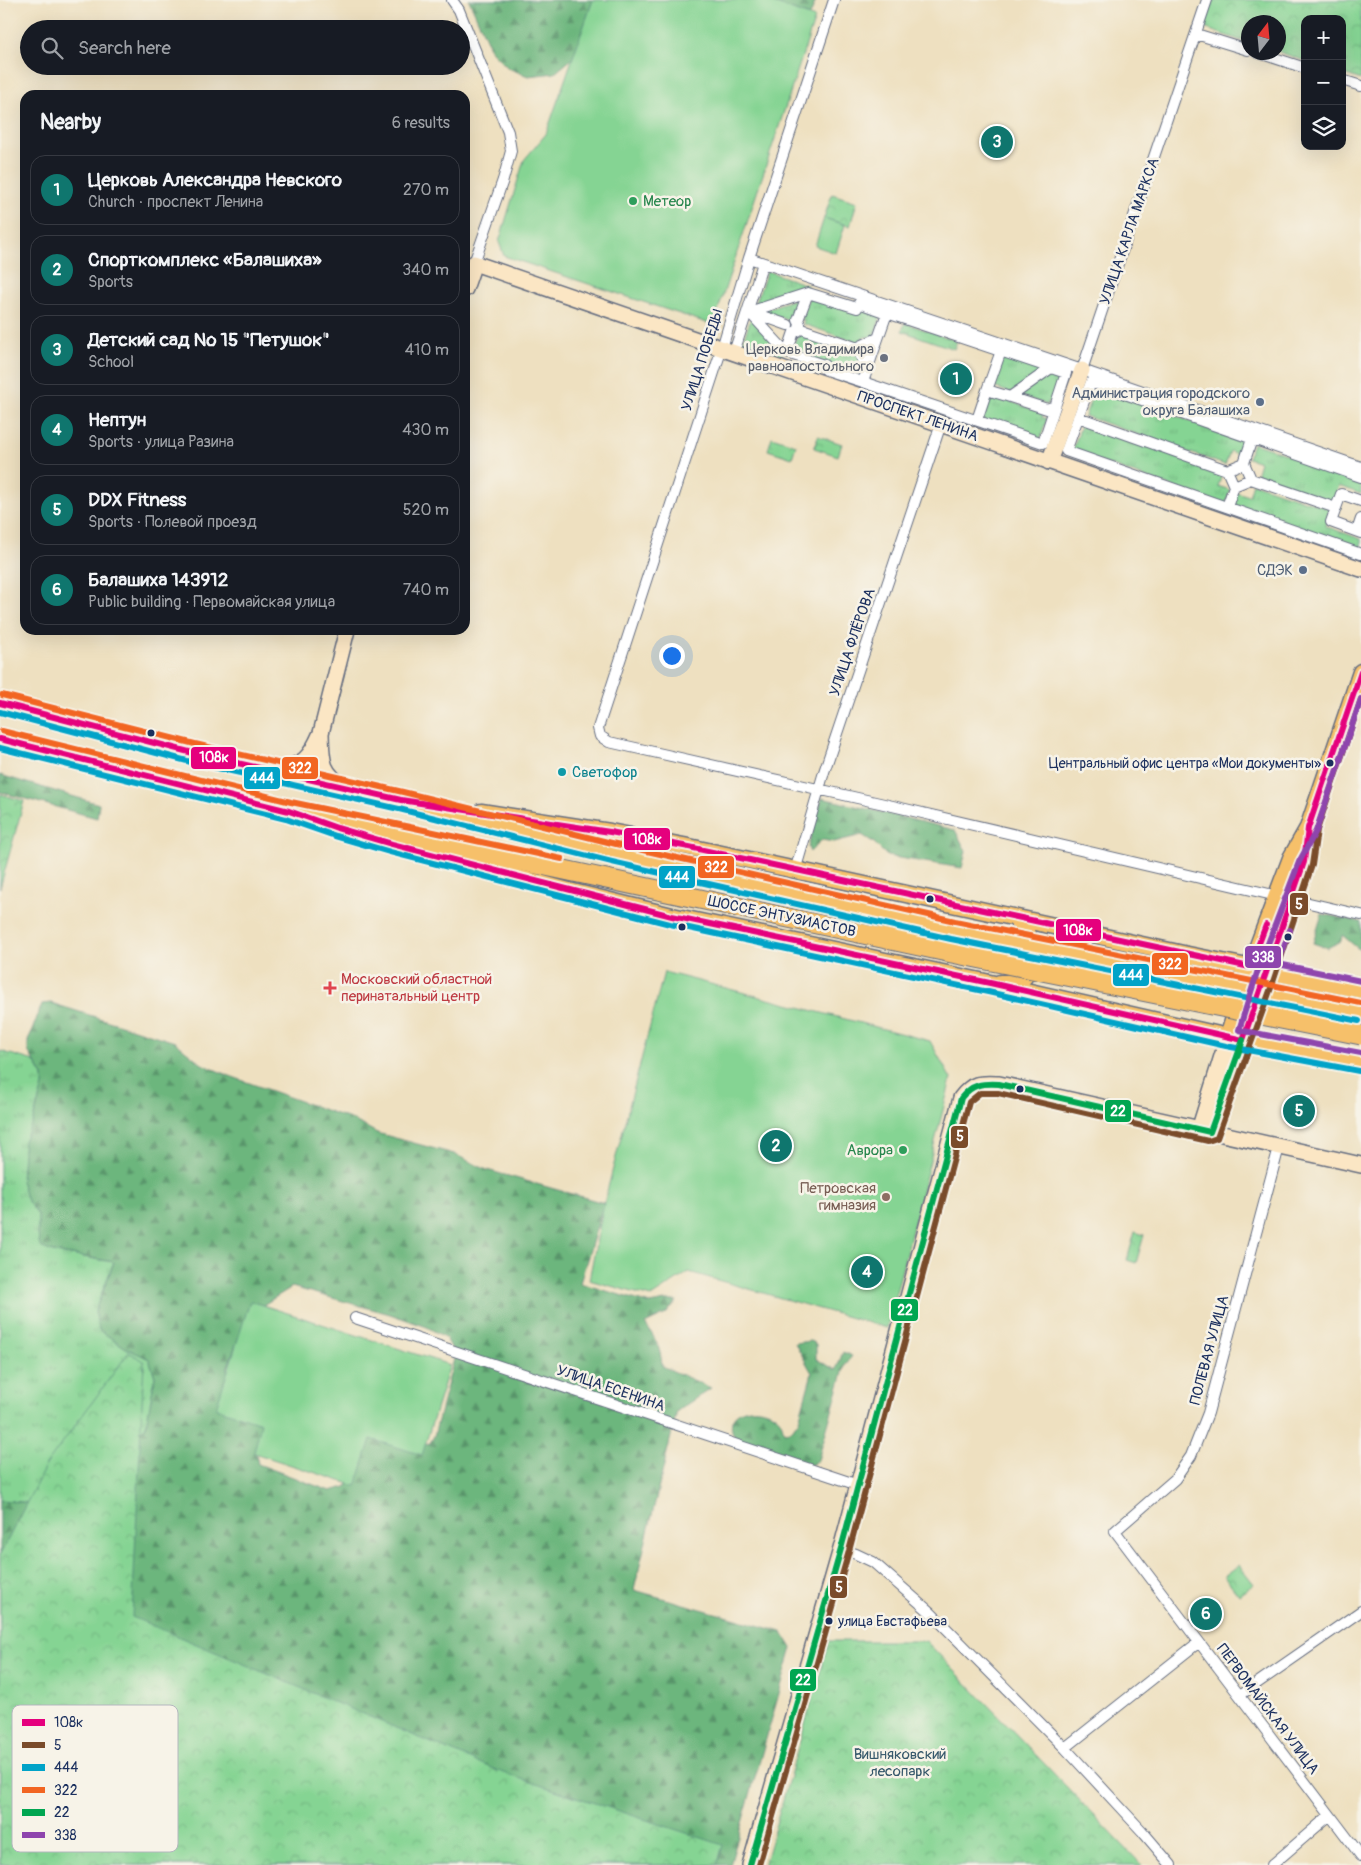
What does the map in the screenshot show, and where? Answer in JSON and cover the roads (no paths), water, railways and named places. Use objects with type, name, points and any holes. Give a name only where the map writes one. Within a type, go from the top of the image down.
[{"type":"highway","name":"ШОССЕ ЭНТУЗИАСТОВ","points":[[0,703],[192,753],[401,800],[614,853],[953,930],[1361,1012]]},
{"type":"highway","name":"ШОССЕ ЭНТУЗИАСТОВ","points":[[0,739],[288,811],[948,952],[1361,1035]]},
{"type":"main road","points":[[1236,1038],[1250,967],[1304,862],[1308,828],[1361,672]]},
{"type":"main road","points":[[401,800],[610,832],[689,847],[1361,990]]},
{"type":"main road","points":[[288,811],[392,844],[663,914],[990,983],[1236,1038],[1361,1062]]},
{"type":"main road","points":[[1236,1038],[1268,971],[1284,898]]},
{"type":"main road","points":[[990,983],[1007,983],[1017,980],[1024,977],[1031,966],[1034,953],[1031,940],[1014,917]]},
{"type":"street","points":[[452,0],[463,20]]},
{"type":"street","name":"УЛИЦА ПОБЕДЫ","points":[[818,790],[609,742],[600,736],[598,728],[729,347],[749,258],[834,0]]},
{"type":"street","name":"УЛИЦА КАРЛА МАРКСА","points":[[1049,462],[1207,0]]},
{"type":"street","points":[[1196,34],[1241,48]]},
{"type":"street","points":[[470,37],[508,132],[511,151],[503,180],[470,275]]},
{"type":"street","points":[[1280,60],[1301,67]]},
{"type":"street","points":[[1346,81],[1361,86]]},
{"type":"street","points":[[749,258],[1082,370],[1361,467]]},
{"type":"street","name":"ПРОСПЕКТ ЛЕНИНА","points":[[474,263],[729,347],[1049,462],[1361,569]]},
{"type":"street","points":[[729,347],[748,312],[762,266]]},
{"type":"street","points":[[808,293],[857,308],[859,303],[1066,374],[1051,411],[1042,443],[826,370],[824,366],[787,353],[748,312],[808,293]]},
{"type":"street","points":[[787,353],[808,293]]},
{"type":"street","points":[[748,312],[873,353]]},
{"type":"street","points":[[863,382],[887,313]]},
{"type":"street","points":[[856,348],[878,338]]},
{"type":"street","points":[[856,348],[868,369]]},
{"type":"street","points":[[977,420],[1001,351]]},
{"type":"street","points":[[1010,398],[1051,368]]},
{"type":"street","points":[[1361,477],[1091,382],[1066,451],[1361,554]]},
{"type":"street","points":[[988,390],[1051,411]]},
{"type":"street","points":[[1078,417],[1227,470],[1244,463]]},
{"type":"street","name":"УЛИЦА ФЛЁРОВА","points":[[795,871],[818,790],[941,424]]},
{"type":"street","points":[[1251,479],[1244,463],[1252,439]]},
{"type":"street","points":[[1227,470],[1234,486],[1227,507]]},
{"type":"street","points":[[1234,486],[1251,479],[1336,508]]},
{"type":"street","points":[[1361,501],[1341,494],[1331,522],[1359,532],[1361,519]]},
{"type":"street","points":[[276,772],[293,767],[309,758],[321,733],[346,635]]},
{"type":"street","points":[[321,733],[324,766],[334,780],[346,787]]},
{"type":"street","points":[[818,790],[1361,915]]},
{"type":"street","points":[[1204,1131],[1236,1038]]},
{"type":"street","points":[[750,1865],[841,1549],[962,1098],[969,1088],[982,1083],[999,1084],[1361,1165]]},
{"type":"street","name":"ПОЛЕВАЯ УЛИЦА","points":[[1115,1531],[1175,1479],[1191,1456],[1208,1413],[1279,1146]]},
{"type":"street","name":"УЛИЦА ЕСЕНИНА","points":[[355,1318],[858,1486]]},
{"type":"street","name":"ПЕРВОМАЙСКАЯ УЛИЦА","points":[[1115,1531],[1361,1856]]},
{"type":"street","points":[[841,1549],[866,1558],[888,1574],[930,1612],[1065,1748],[1172,1865]]},
{"type":"street","points":[[1240,1695],[1361,1611]]},
{"type":"street","points":[[1065,1748],[1199,1642]]},
{"type":"street","points":[[1272,1865],[1330,1815]]},
{"type":"place","name":"Детский сад № 15 \"Петушок\"","points":[[997,142]]},
{"type":"place","name":"Метеор","points":[[633,201]]},
{"type":"place","name":"Церковь Владимира равноапостольного","points":[[884,358]]},
{"type":"place","name":"Церковь Александра Невского","points":[[956,379]]},
{"type":"place","name":"Администрация городского округа Балашиха","points":[[1260,402]]},
{"type":"place","name":"СДЭК","points":[[1303,570]]},
{"type":"place","name":"Центральный офис центра «Мои документы»","points":[[1330,763]]},
{"type":"place","name":"Светофор","points":[[562,772]]},
{"type":"place","name":"Московский областной перинатальный центр","points":[[330,988]]},
{"type":"place","name":"DDX Fitness","points":[[1299,1111]]},
{"type":"place","name":"Спорткомплекс «Балашиха»","points":[[776,1146]]},
{"type":"place","name":"Аврора","points":[[903,1150]]},
{"type":"place","name":"Петровская гимназия","points":[[886,1197]]},
{"type":"place","name":"Нептун","points":[[867,1272]]},
{"type":"place","name":"Балашиха 143912","points":[[1206,1614]]},
{"type":"place","name":"улица Евстафьева","points":[[829,1621]]},
{"type":"park label","name":"Вишняковский лесопарк","points":[[900,1762]]}]
